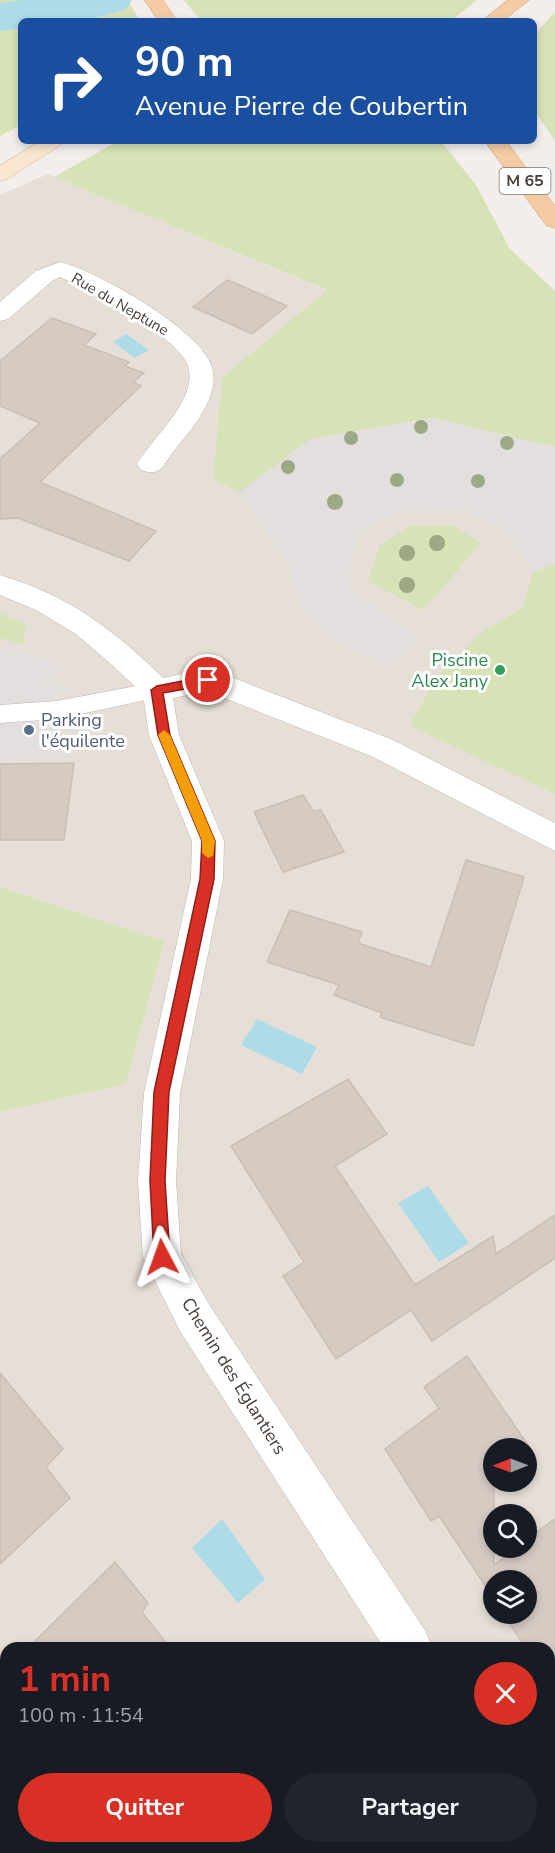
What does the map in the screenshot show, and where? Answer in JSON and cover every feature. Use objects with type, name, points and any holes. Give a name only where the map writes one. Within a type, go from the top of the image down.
[{"type":"main road","points":[[154,0],[166,18]]},
{"type":"main road","points":[[495,18],[520,0]]},
{"type":"main road","points":[[0,175],[49,144]]},
{"type":"main road","name":"M 65","points":[[497,144],[555,221]]},
{"type":"street","name":"Rue du Neptune","points":[[0,314],[44,276],[60,269],[166,328],[192,352],[201,370],[200,387],[186,414],[150,464]]},
{"type":"street","points":[[0,585],[30,594],[86,625],[114,647],[157,690],[208,680],[382,748],[555,838]]},
{"type":"street","name":"Chemin des Églantiers","points":[[157,690],[164,735],[208,841],[207,879],[162,1092],[157,1181],[162,1257],[194,1317],[406,1642]]},
{"type":"lane","points":[[0,714],[57,710],[157,690]]},
{"type":"shaded area","points":[[48,174],[328,291],[222,378],[213,480],[555,447],[555,1642],[0,1642],[0,1112],[126,1084],[163,941],[0,887],[0,638],[24,645],[0,614],[0,195]]},
{"type":"shaded area","points":[[432,418],[555,447],[555,564],[533,572],[508,531],[461,508],[396,512],[357,534],[348,588],[420,639],[393,668],[328,637],[299,605],[291,567],[240,492],[311,439]]},
{"type":"shaded area","name":"Parking l'équilente","points":[[8,647],[64,667],[44,683],[75,688],[49,702],[68,758],[0,760],[0,649]]},
{"type":"green space","points":[[0,0],[128,0],[138,18],[18,18],[18,127],[0,136]]},
{"type":"green space","points":[[184,0],[477,0],[455,18],[199,18]]},
{"type":"green space","points":[[555,12],[555,141],[537,114],[537,32]]},
{"type":"green space","points":[[113,144],[443,144],[476,185],[510,249],[555,291],[555,447],[432,418],[311,439],[240,492],[213,480],[222,378],[327,290],[54,177]]},
{"type":"green space","points":[[411,525],[455,526],[481,543],[423,610],[368,581],[380,545]]},
{"type":"green space","name":"Piscine Alex Jany","points":[[555,564],[555,794],[410,726],[435,679],[479,634],[523,608],[533,572]]},
{"type":"green space","points":[[0,613],[25,623],[24,645],[0,638]]},
{"type":"green space","points":[[0,887],[164,941],[126,1084],[0,1112]]},
{"type":"water","points":[[126,334],[149,350],[135,358],[113,342]]},
{"type":"water","points":[[257,1019],[317,1047],[302,1074],[241,1045]]},
{"type":"water","points":[[428,1186],[469,1243],[439,1262],[398,1203]]},
{"type":"water","points":[[222,1519],[265,1579],[238,1603],[192,1548]]},
{"type":"building","points":[[227,280],[287,306],[252,334],[193,307]]},
{"type":"building","points":[[52,318],[96,334],[84,345],[129,362],[125,366],[144,373],[133,382],[141,386],[40,482],[156,531],[129,561],[18,518],[0,519],[0,459],[40,423],[0,406],[0,361]]},
{"type":"building","points":[[74,763],[64,840],[0,840],[0,764]]},
{"type":"building","points":[[303,795],[313,811],[321,810],[344,852],[283,872],[254,812]]},
{"type":"building","points":[[466,860],[524,877],[473,1046],[380,1017],[382,1013],[334,995],[339,985],[267,962],[290,910],[362,932],[358,943],[431,967]]},
{"type":"building","points":[[348,1079],[387,1134],[335,1166],[415,1285],[493,1236],[496,1254],[555,1215],[555,1258],[432,1341],[411,1310],[336,1359],[283,1276],[304,1262],[231,1146]]},
{"type":"building","points":[[467,1356],[523,1438],[483,1438],[483,1492],[494,1492],[494,1504],[483,1504],[483,1558],[494,1558],[494,1565],[503,1558],[537,1558],[537,1532],[555,1519],[555,1642],[522,1642],[510,1624],[537,1624],[537,1570],[483,1570],[483,1582],[439,1516],[431,1521],[385,1449],[439,1408],[424,1387]]},
{"type":"building","points":[[0,1373],[63,1449],[46,1467],[70,1498],[0,1564]]},
{"type":"building","points":[[115,1562],[148,1603],[142,1612],[165,1642],[34,1642]]},
{"type":"waterway","points":[[0,17],[77,8],[108,0]]},
{"type":"slow traffic","points":[[164,735],[194,801],[208,841],[208,853]]},
{"type":"place","name":"Piscine Alex Jany","points":[[500,670]]},
{"type":"place","name":"Parking l'équilente","points":[[29,730]]},
{"type":"route","points":[[162,1257],[157,1181],[162,1092],[207,879],[208,841],[194,801],[164,735],[157,690],[208,680]]}]
